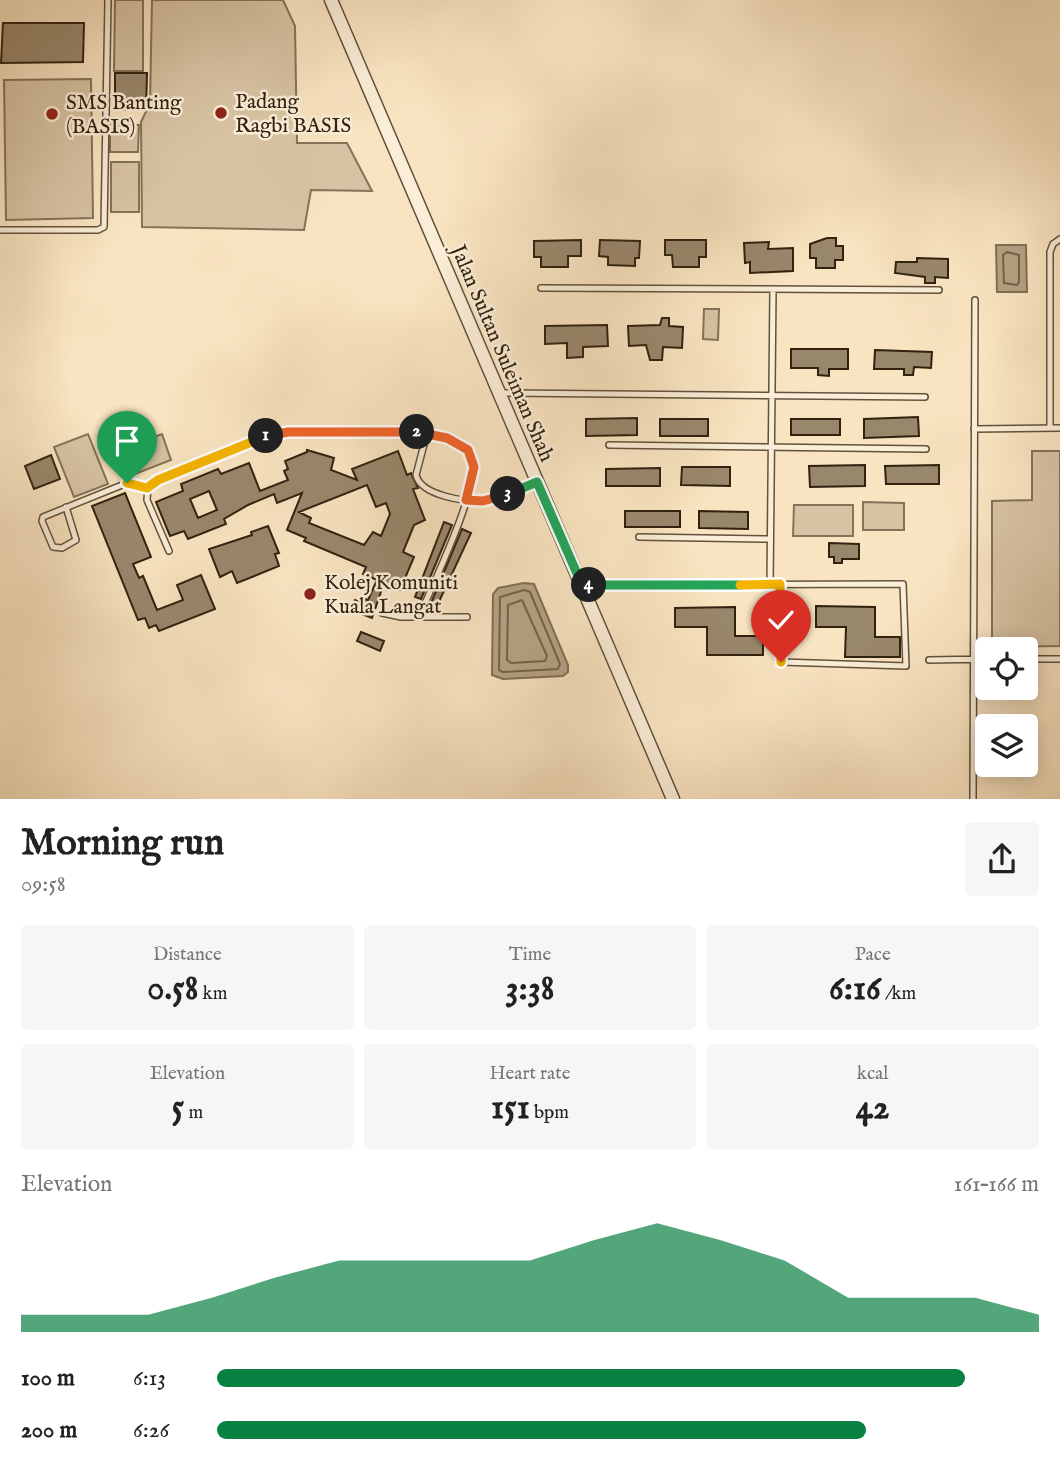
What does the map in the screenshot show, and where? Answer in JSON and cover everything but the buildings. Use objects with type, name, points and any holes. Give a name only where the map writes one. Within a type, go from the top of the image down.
[{"type":"street","name":"Jalan Sultan Suleiman Shah","points":[[331,0],[673,799]]},
{"type":"lane","points":[[0,230],[97,230],[104,226],[108,0]]},
{"type":"lane","points":[[1050,428],[1050,252],[1053,244],[1060,239]]},
{"type":"lane","points":[[541,288],[939,290]]},
{"type":"lane","points":[[770,584],[773,289]]},
{"type":"lane","points":[[973,799],[975,300]]},
{"type":"lane","points":[[499,393],[925,397]]},
{"type":"lane","points":[[974,429],[1060,428]]},
{"type":"lane","points":[[147,488],[158,480],[274,433],[401,430],[427,433],[458,442],[472,456],[473,474],[457,528],[419,617]]},
{"type":"lane","points":[[427,433],[416,469],[417,480],[429,489],[466,500],[494,499],[537,482]]},
{"type":"lane","points":[[609,445],[926,449]]},
{"type":"lane","points":[[66,507],[76,540],[57,548],[49,544],[41,519],[66,507],[127,483],[147,488]]},
{"type":"lane","points":[[147,488],[147,500],[169,551]]},
{"type":"lane","points":[[639,537],[771,539]]},
{"type":"lane","points":[[582,585],[770,584],[780,584],[903,584],[906,666],[781,662],[780,584]]},
{"type":"lane","points":[[382,613],[419,617],[467,617]]},
{"type":"lane","points":[[929,660],[972,659]]},
{"type":"lane","points":[[1038,659],[1060,659]]},
{"type":"shaded area","points":[[115,0],[143,0],[143,71],[114,71]]},
{"type":"shaded area","name":"Padang Ragbi BASIS","points":[[152,0],[283,0],[295,26],[297,143],[347,143],[372,191],[311,190],[304,230],[142,227],[141,122],[150,103]]},
{"type":"shaded area","points":[[91,79],[93,218],[6,220],[4,80]]},
{"type":"shaded area","points":[[110,124],[139,125],[138,152],[110,152]]},
{"type":"shaded area","points":[[111,162],[139,162],[139,212],[111,212]]},
{"type":"shaded area","points":[[704,309],[719,309],[718,340],[703,339]]},
{"type":"shaded area","points":[[140,433],[144,441],[162,434],[171,460],[135,474],[121,440]]},
{"type":"shaded area","points":[[88,434],[108,484],[74,497],[54,447]]},
{"type":"shaded area","points":[[1032,451],[1060,451],[1060,646],[1038,646],[1038,637],[992,637],[992,501],[1032,500]]},
{"type":"shaded area","points":[[863,502],[904,503],[904,530],[863,530]]},
{"type":"shaded area","points":[[794,505],[853,505],[853,536],[793,536]]},
{"type":"water","points":[[996,245],[1026,245],[1027,292],[997,292]]},
{"type":"water","points":[[534,584],[568,665],[568,672],[563,676],[503,679],[492,675],[493,594],[498,588]]},
{"type":"place","name":"Padang Ragbi BASIS","points":[[221,113]]},
{"type":"place","name":"SMS Banting (BASIS)","points":[[52,114]]},
{"type":"place","name":"Kolej Komuniti Kuala Langat","points":[[310,594]]},
{"type":"route","points":[[127,483],[147,488],[158,480],[279,432],[401,430],[447,438],[464,446],[472,456],[474,467],[466,500],[494,499],[537,482],[582,585],[780,584],[781,662]]}]
